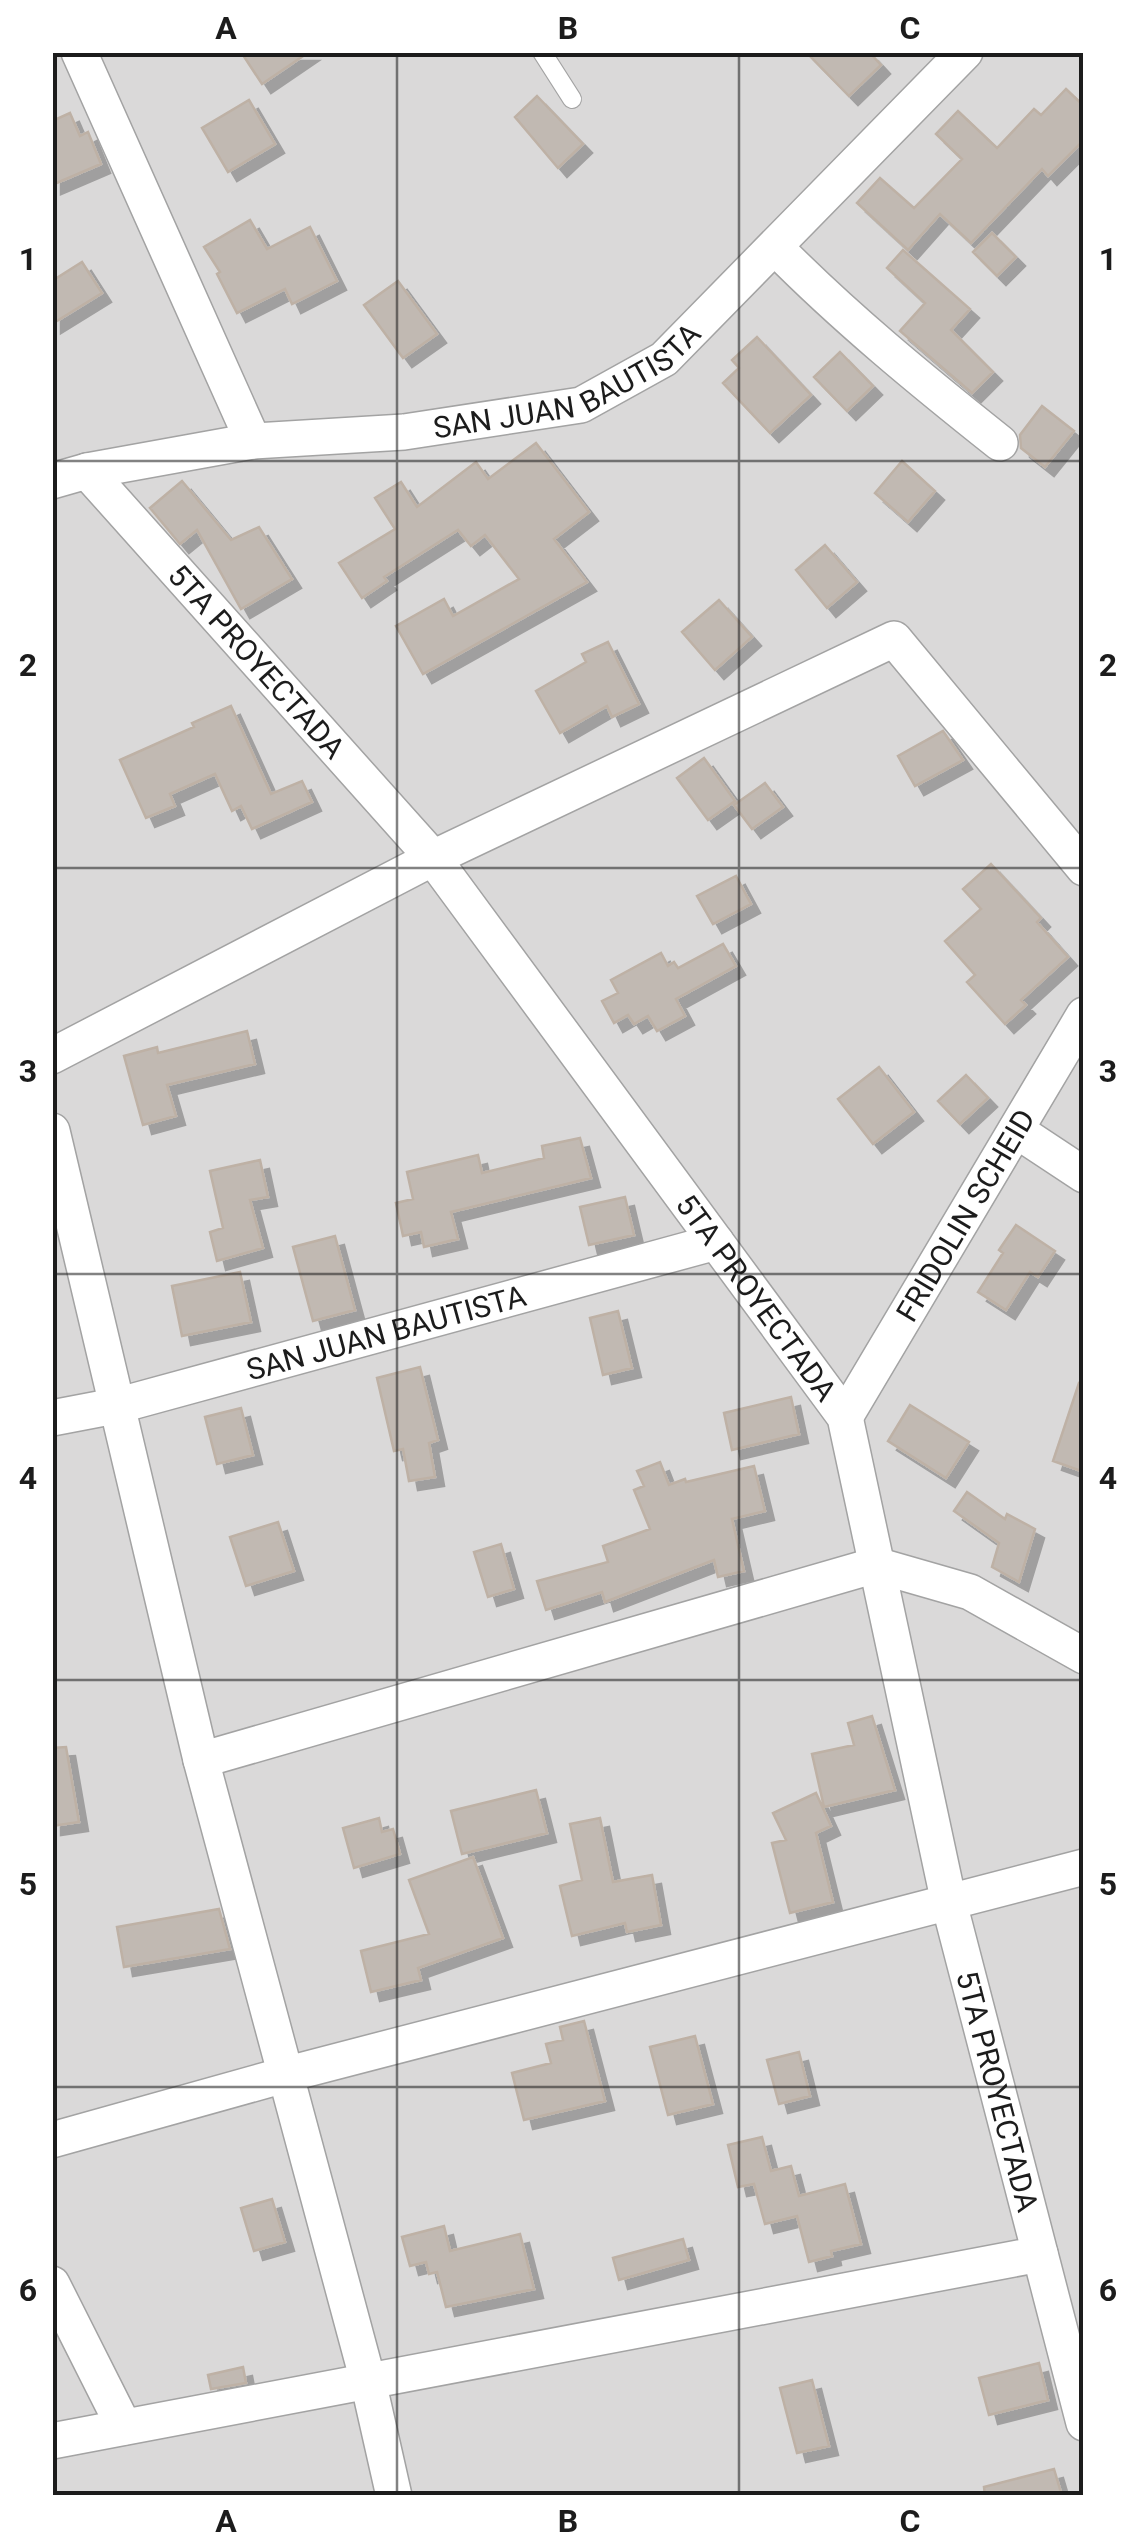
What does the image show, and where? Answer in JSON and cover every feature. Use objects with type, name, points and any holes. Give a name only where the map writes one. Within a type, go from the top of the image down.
[{"type":"street","points":[[79,52],[253,441]]},
{"type":"street","name":"SAN JUAN BAUTISTA","points":[[52,482],[87,471],[253,441],[404,432],[581,405],[664,360],[965,52]]},
{"type":"street","points":[[775,246],[901,364],[1000,443]]},
{"type":"street","name":"5TA PROYECTADA","points":[[87,471],[433,858],[845,1417],[948,1902],[1084,2423]]},
{"type":"street","points":[[52,1056],[433,858],[894,639],[1084,868]]},
{"type":"street","name":"FRIDOLIN SCHEID","points":[[845,1417],[1084,1015]]},
{"type":"street","points":[[1016,1130],[1084,1175]]},
{"type":"street","points":[[52,1131],[120,1405],[201,1760],[288,2074],[394,2496]]},
{"type":"street","name":"SAN JUAN BAUTISTA","points":[[52,1418],[120,1405],[716,1242]]},
{"type":"street","points":[[201,1760],[876,1565],[970,1592],[1084,1656]]},
{"type":"street","points":[[52,2140],[288,2074],[1084,1867]]},
{"type":"street","points":[[52,2441],[1040,2254]]},
{"type":"street","points":[[52,2284],[124,2427]]},
{"type":"lane","points":[[542,52],[572,99]]},
{"type":"shaded area","points":[[53,53],[1083,53],[1083,2495],[53,2495]]},
{"type":"building","points":[[241,52],[309,52],[262,84]]},
{"type":"building","points":[[806,52],[869,52],[881,65],[849,96]]},
{"type":"building","points":[[1066,89],[1084,106],[1084,140],[1048,176],[1042,169],[971,243],[940,214],[908,250],[857,203],[880,178],[914,208],[962,159],[936,134],[958,111],[997,148],[1034,109],[1041,115]]},
{"type":"building","points":[[537,96],[583,144],[558,168],[515,117]]},
{"type":"building","points":[[249,100],[275,144],[228,172],[202,128]]},
{"type":"building","points":[[70,113],[80,136],[88,132],[101,164],[52,185],[52,121]]},
{"type":"building","points":[[250,220],[267,249],[310,227],[337,281],[292,304],[285,289],[237,313],[217,274],[220,272],[204,247]]},
{"type":"building","points":[[992,233],[1016,257],[997,276],[973,252]]},
{"type":"building","points":[[903,250],[970,309],[951,330],[993,372],[972,393],[900,331],[925,303],[887,268]]},
{"type":"building","points":[[82,262],[102,293],[52,324],[52,281]]},
{"type":"building","points":[[398,281],[437,334],[403,358],[364,305]]},
{"type":"building","points":[[757,337],[811,395],[770,433],[723,383],[739,368],[732,360]]},
{"type":"building","points":[[840,352],[873,386],[847,411],[814,377]]},
{"type":"building","points":[[1042,406],[1074,431],[1045,467],[1021,448],[1020,435]]},
{"type":"building","points":[[536,443],[589,512],[554,539],[587,582],[423,674],[396,626],[444,599],[453,616],[519,579],[485,535],[471,546],[458,530],[384,577],[387,581],[362,598],[339,563],[395,529],[375,498],[401,482],[417,507],[476,462],[488,479]]},
{"type":"building","points":[[902,461],[935,491],[908,522],[875,493]]},
{"type":"building","points":[[182,481],[231,540],[259,527],[292,579],[241,609],[197,530],[180,544],[150,508]]},
{"type":"building","points":[[825,545],[857,582],[827,608],[796,570]]},
{"type":"building","points":[[719,600],[752,637],[715,670],[682,632]]},
{"type":"building","points":[[608,642],[639,704],[612,717],[607,706],[560,733],[536,691],[586,662],[582,654]]},
{"type":"building","points":[[231,706],[271,794],[302,781],[312,802],[252,829],[241,806],[232,811],[215,774],[170,794],[175,806],[146,818],[120,760]]},
{"type":"building","points":[[943,731],[963,760],[915,786],[898,756]]},
{"type":"building","points":[[704,758],[735,801],[708,820],[677,778]]},
{"type":"building","points":[[765,783],[783,807],[752,829],[734,805]]},
{"type":"building","points":[[991,864],[1041,918],[1037,922],[1068,957],[1021,1000],[1026,1005],[1005,1024],[967,982],[975,975],[945,941],[981,909],[963,889]]},
{"type":"building","points":[[736,876],[751,904],[713,924],[697,896]]},
{"type":"building","points":[[723,944],[736,966],[676,999],[685,1016],[657,1031],[648,1016],[634,1024],[628,1015],[614,1023],[602,1001],[618,993],[611,980],[661,953],[668,966],[674,962],[678,968]]},
{"type":"building","points":[[247,1031],[255,1064],[167,1085],[176,1116],[143,1125],[124,1056],[157,1047],[158,1053]]},
{"type":"building","points":[[879,1067],[914,1112],[873,1144],[838,1099]]},
{"type":"building","points":[[966,1075],[988,1098],[960,1124],[938,1101]]},
{"type":"building","points":[[580,1138],[591,1178],[451,1212],[458,1239],[424,1247],[421,1232],[403,1236],[396,1203],[413,1199],[407,1172],[478,1155],[482,1173],[544,1158],[542,1146]]},
{"type":"building","points":[[260,1160],[268,1197],[250,1200],[263,1248],[217,1261],[210,1232],[223,1228],[210,1171]]},
{"type":"building","points":[[625,1197],[634,1235],[589,1245],[580,1207]]},
{"type":"building","points":[[1016,1225],[1055,1251],[1038,1277],[1030,1272],[1006,1310],[978,1292]]},
{"type":"building","points":[[335,1236],[355,1310],[313,1321],[293,1247]]},
{"type":"building","points":[[240,1272],[251,1322],[182,1336],[172,1286]]},
{"type":"building","points":[[618,1311],[632,1368],[603,1375],[590,1318]]},
{"type":"building","points":[[420,1367],[438,1440],[429,1443],[435,1477],[409,1481],[403,1449],[394,1451],[377,1378]]},
{"type":"building","points":[[1079,1383],[1084,1384],[1084,1472],[1053,1461]]},
{"type":"building","points":[[791,1397],[799,1434],[732,1450],[724,1413]]},
{"type":"building","points":[[910,1405],[969,1442],[946,1478],[888,1441]]},
{"type":"building","points":[[241,1408],[253,1455],[217,1464],[205,1417]]},
{"type":"building","points":[[660,1462],[669,1485],[754,1466],[765,1511],[732,1519],[744,1571],[718,1577],[714,1560],[605,1602],[602,1592],[546,1610],[537,1581],[608,1562],[603,1546],[650,1529],[634,1490],[644,1486],[637,1471]]},
{"type":"building","points":[[967,1492],[1005,1519],[1007,1514],[1035,1529],[1019,1582],[992,1567],[999,1543],[954,1511]]},
{"type":"building","points":[[278,1522],[294,1571],[246,1586],[230,1537]]},
{"type":"building","points":[[501,1544],[514,1589],[488,1597],[474,1552]]},
{"type":"building","points":[[872,1716],[895,1790],[824,1807],[812,1754],[854,1745],[848,1723]]},
{"type":"building","points":[[66,1747],[79,1822],[52,1826],[52,1748]]},
{"type":"building","points":[[536,1790],[547,1833],[462,1854],[451,1811]]},
{"type":"building","points":[[816,1793],[831,1826],[816,1833],[833,1902],[790,1913],[772,1843],[786,1840],[773,1813]]},
{"type":"building","points":[[379,1818],[382,1832],[393,1829],[400,1854],[354,1868],[343,1828]]},
{"type":"building","points":[[600,1818],[613,1882],[652,1875],[661,1925],[627,1932],[625,1923],[572,1936],[560,1886],[582,1880],[570,1824]]},
{"type":"building","points":[[473,1857],[503,1938],[418,1968],[421,1980],[371,1992],[361,1951],[429,1934],[409,1880]]},
{"type":"building","points":[[219,1909],[230,1949],[124,1967],[117,1927]]},
{"type":"building","points":[[584,2021],[605,2101],[524,2120],[512,2073],[551,2063],[546,2044],[563,2040],[560,2027]]},
{"type":"building","points":[[695,2036],[713,2104],[668,2115],[650,2047]]},
{"type":"building","points":[[799,2052],[810,2096],[779,2104],[767,2060]]},
{"type":"building","points":[[762,2137],[771,2171],[791,2166],[799,2196],[845,2184],[861,2244],[831,2251],[832,2256],[809,2262],[797,2216],[765,2224],[754,2184],[738,2187],[728,2145]]},
{"type":"building","points":[[272,2199],[285,2242],[254,2251],[241,2208]]},
{"type":"building","points":[[444,2226],[450,2251],[520,2234],[534,2289],[446,2307],[437,2272],[429,2274],[426,2262],[410,2266],[402,2237]]},
{"type":"building","points":[[683,2239],[689,2260],[619,2280],[613,2258]]},
{"type":"building","points":[[1039,2363],[1048,2400],[989,2415],[979,2378]]},
{"type":"building","points":[[243,2367],[246,2383],[211,2389],[208,2375]]},
{"type":"building","points":[[812,2380],[829,2446],[797,2453],[780,2388]]},
{"type":"building","points":[[1054,2469],[1062,2496],[985,2496],[984,2487]]}]
